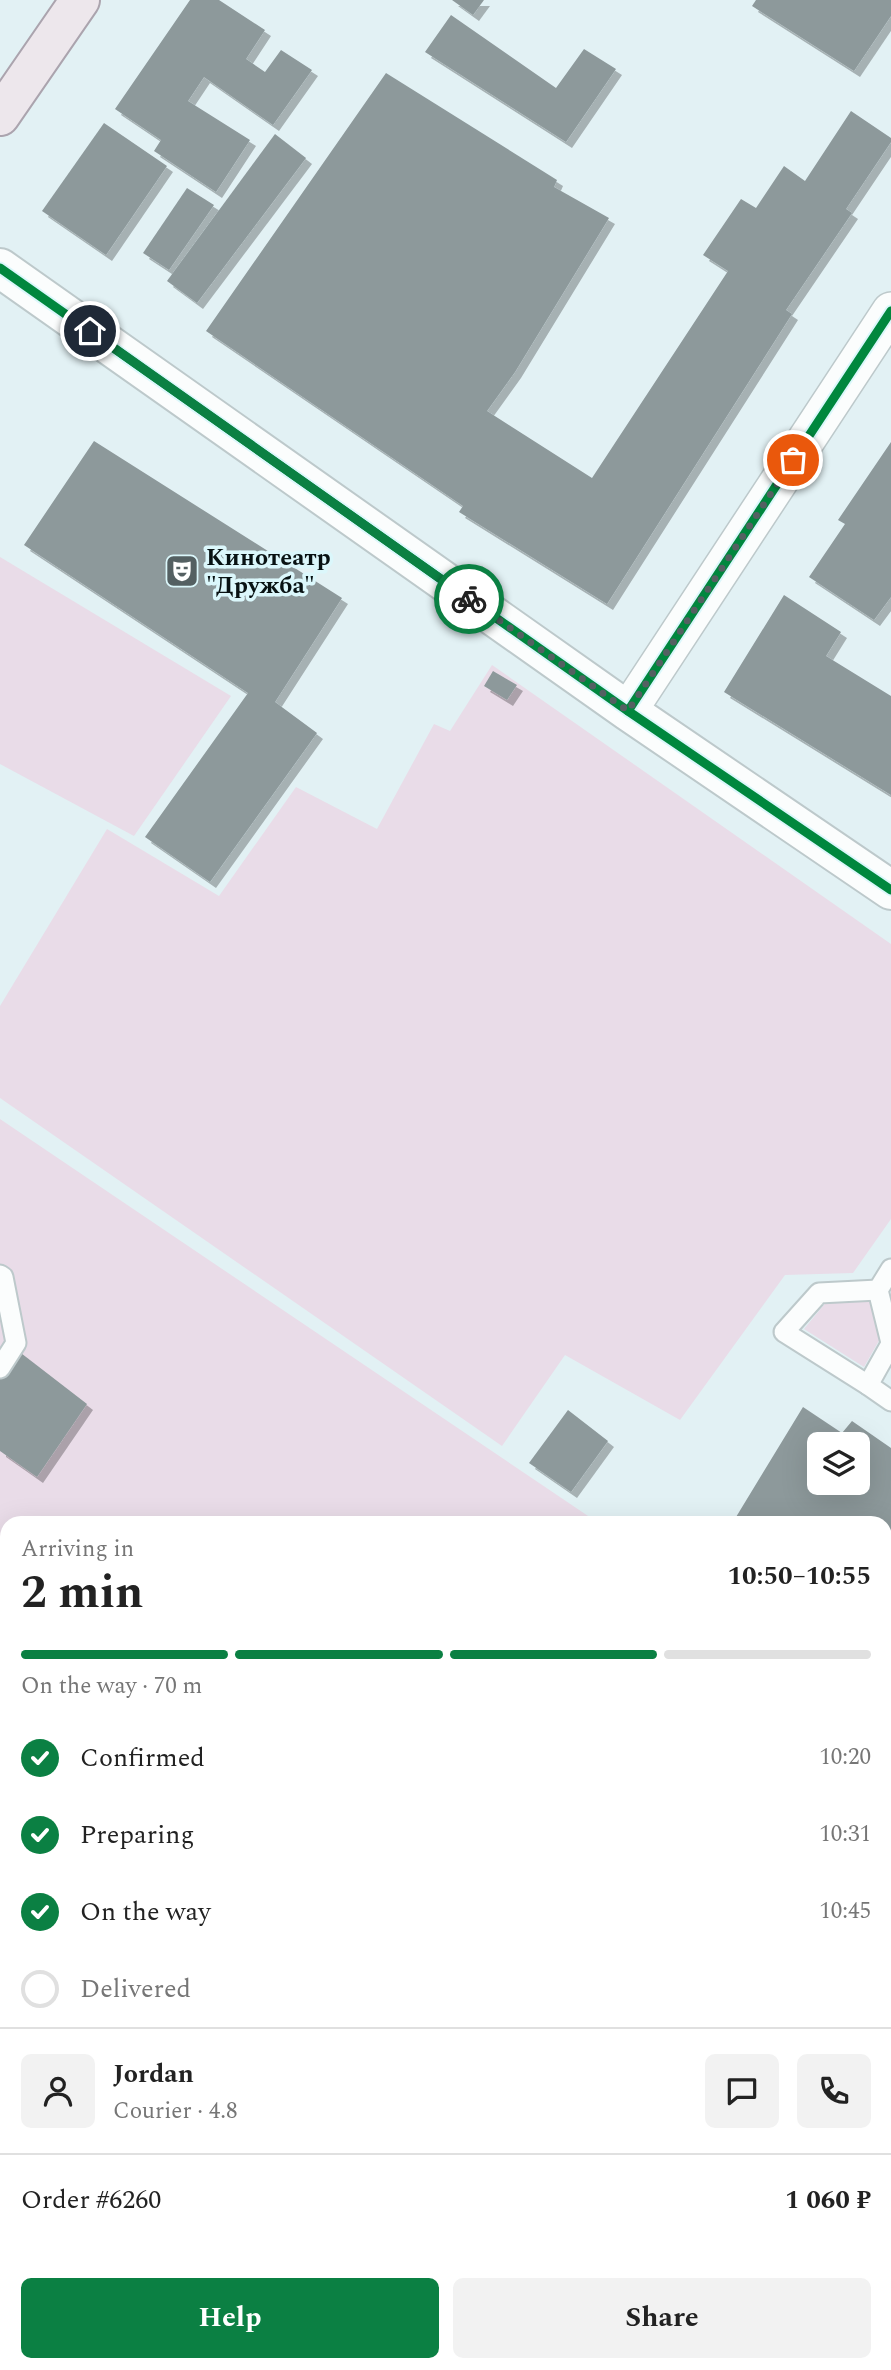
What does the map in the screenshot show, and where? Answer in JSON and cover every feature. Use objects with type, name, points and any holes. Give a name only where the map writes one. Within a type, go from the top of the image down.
[{"type":"main road","points":[[0,116],[80,0]]},
{"type":"street","points":[[0,268],[628,711],[891,890]]},
{"type":"street","points":[[628,711],[891,312]]},
{"type":"lane","points":[[868,1385],[891,1344],[878,1290],[891,1269]]},
{"type":"lane","points":[[0,1275],[3,1277],[16,1343],[0,1368]]},
{"type":"lane","points":[[878,1290],[819,1293],[784,1332],[891,1401]]},
{"type":"shaded area","points":[[0,557],[231,696],[134,836],[0,764]]},
{"type":"shaded area","points":[[492,665],[891,944],[891,1219],[853,1273],[785,1275],[680,1420],[565,1355],[502,1446],[0,1098],[0,1006],[107,829],[219,896],[296,787],[377,829],[434,724],[450,731]]},
{"type":"shaded area","points":[[0,1119],[588,1516],[0,1516]]},
{"type":"shaded area","points":[[876,1299],[881,1337],[864,1367],[804,1329],[828,1300]]},
{"type":"building","points":[[190,0],[219,0],[265,30],[246,59],[265,72],[281,50],[312,70],[273,125],[204,77],[188,101],[250,140],[216,192],[154,151],[161,140],[115,109]]},
{"type":"building","points":[[452,0],[484,0],[473,15]]},
{"type":"building","points":[[756,0],[891,0],[891,16],[854,71],[752,6]]},
{"type":"building","points":[[451,15],[556,88],[584,49],[616,69],[566,142],[425,52]]},
{"type":"building","points":[[386,73],[557,180],[554,187],[609,218],[515,372],[487,411],[592,478],[728,271],[703,255],[741,199],[756,208],[784,166],[805,181],[851,111],[891,138],[891,142],[846,209],[852,213],[786,310],[792,314],[607,604],[459,512],[463,506],[206,331]]},
{"type":"building","points":[[104,123],[167,166],[106,255],[42,211]]},
{"type":"building","points":[[275,134],[306,158],[197,303],[167,281]]},
{"type":"building","points":[[187,188],[214,205],[169,270],[143,253]]},
{"type":"building","name":"Кинотеатр \"Дружба\"","points":[[94,441],[342,598],[275,702],[317,733],[210,882],[145,837],[248,693],[24,545]]},
{"type":"building","points":[[891,442],[891,597],[874,620],[809,577],[845,524],[838,520]]},
{"type":"building","points":[[784,595],[841,632],[826,656],[891,696],[891,795],[724,692]]},
{"type":"building","points":[[493,671],[517,685],[507,700],[484,686]]},
{"type":"building","points":[[17,1350],[87,1404],[37,1477],[0,1451],[0,1375]]},
{"type":"building","points":[[803,1407],[840,1432],[807,1432],[807,1495],[870,1495],[870,1433],[891,1448],[891,1516],[737,1516]]},
{"type":"building","points":[[568,1410],[608,1441],[571,1492],[529,1463]]},
{"type":"building","points":[[852,1421],[868,1432],[843,1432]]},
{"type":"cycle path","points":[[0,268],[628,711],[891,890]]},
{"type":"cycle path","points":[[628,711],[891,311]]},
{"type":"way so far","points":[[469,599],[628,711],[793,460]]},
{"type":"place","name":"Кинотеатр \"Дружба\"","points":[[182,571]]},
{"type":"route","points":[[90,331],[469,599]]}]
